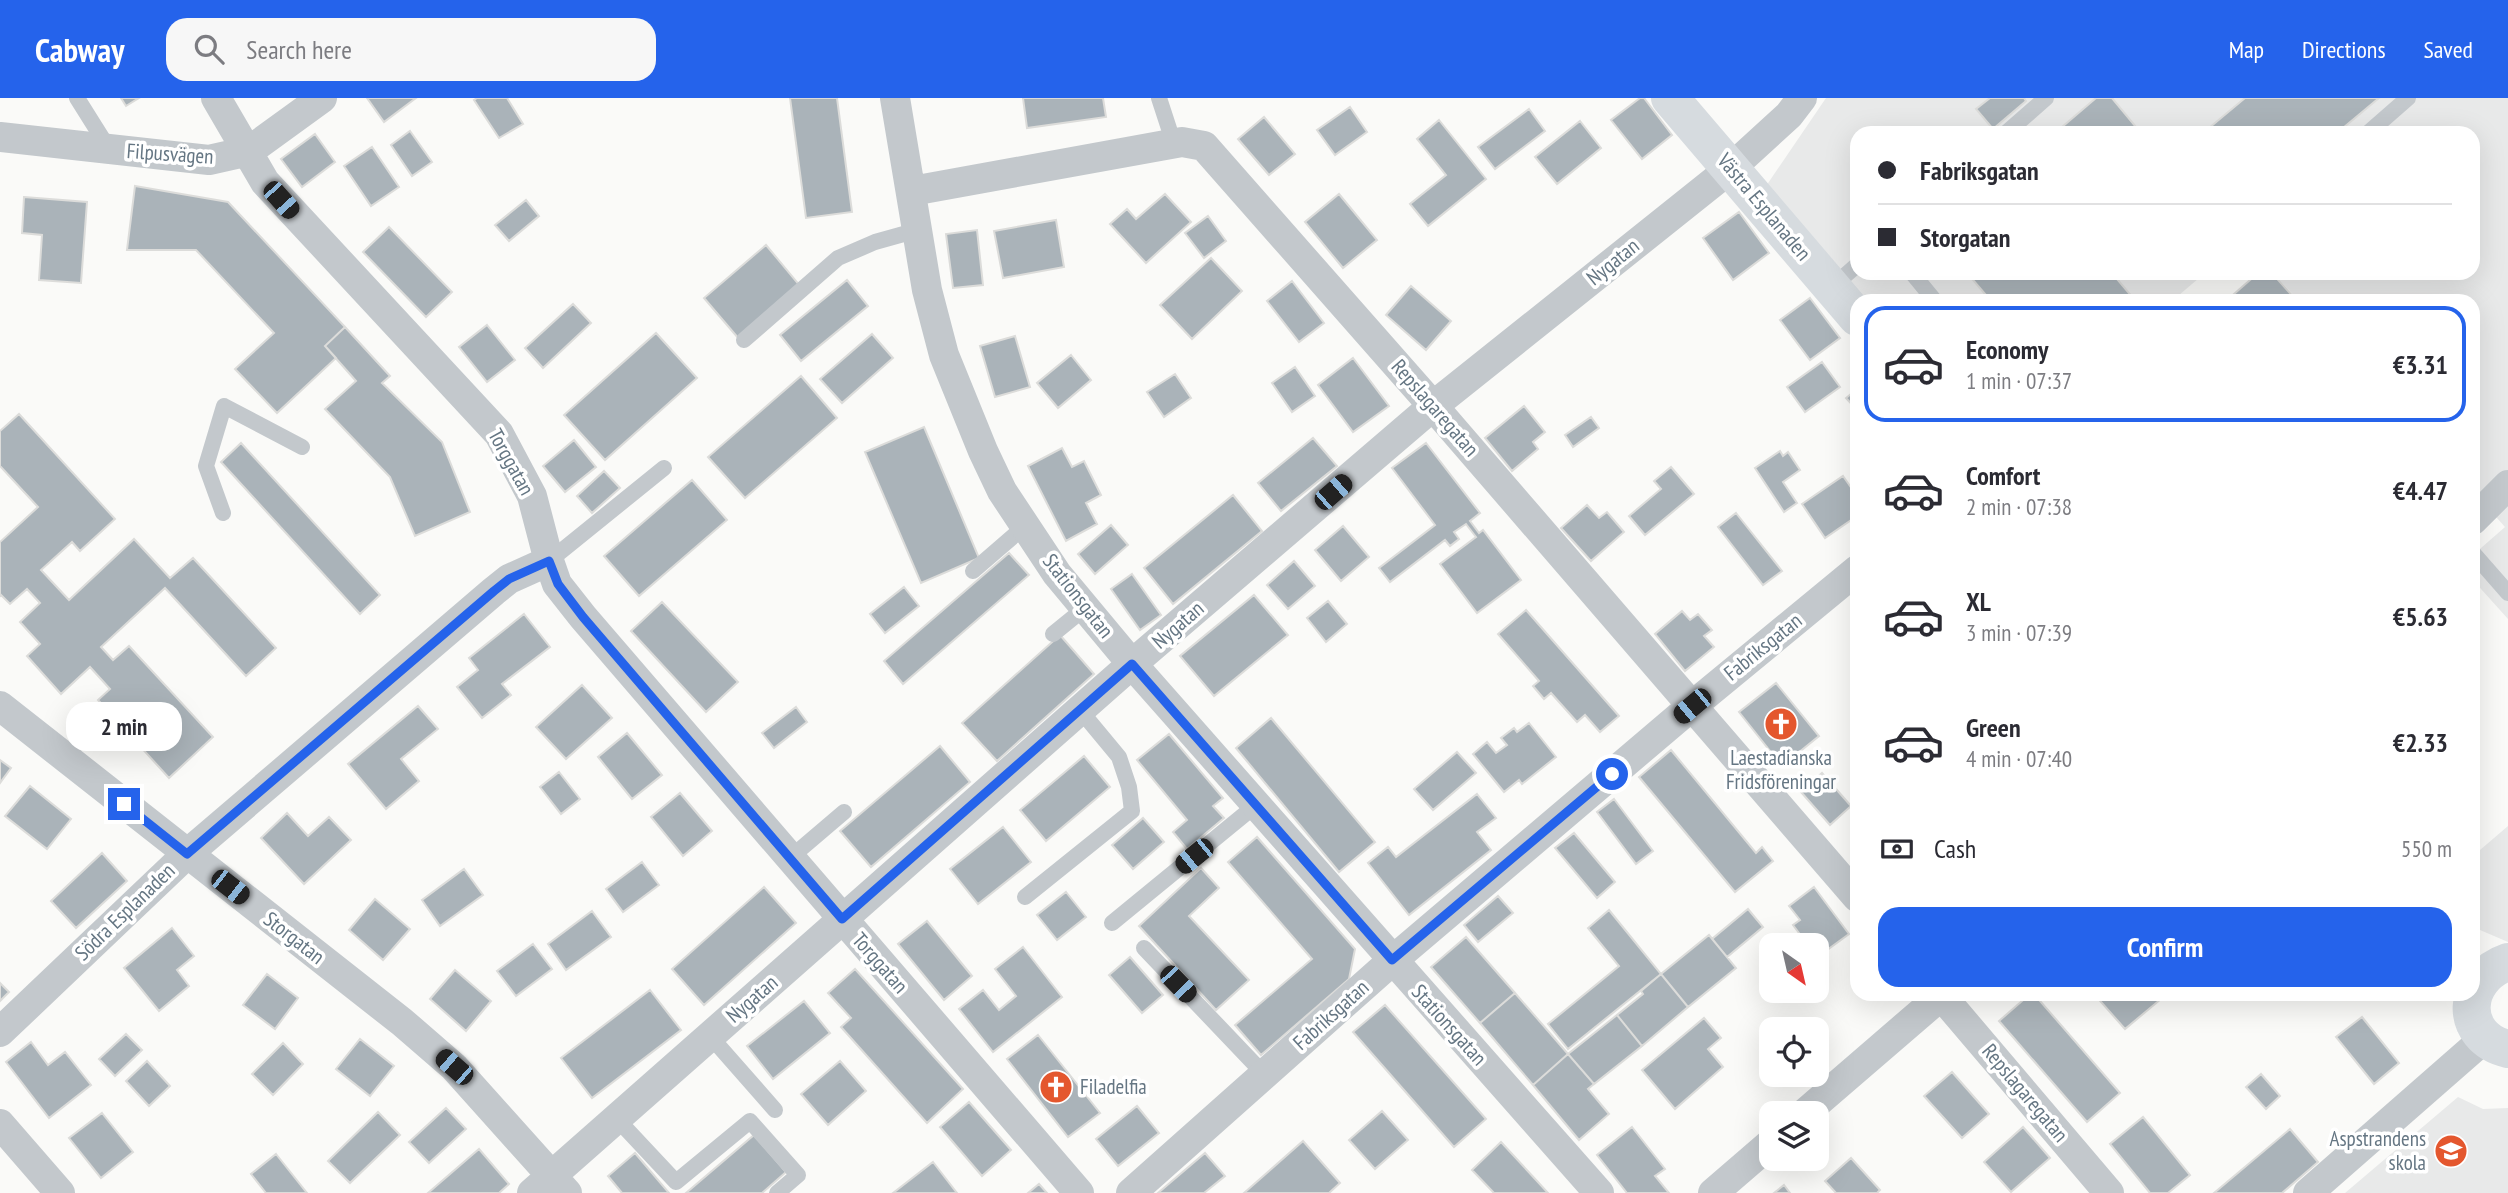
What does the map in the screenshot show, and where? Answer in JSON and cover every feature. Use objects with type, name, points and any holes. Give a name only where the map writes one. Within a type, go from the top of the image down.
[{"type":"street","name":"Torggatan","points":[[216,98],[274,192],[499,435],[532,496],[549,561],[558,584],[583,617],[1079,1193]]},
{"type":"street","name":"Filpusvägen","points":[[0,137],[209,160],[249,151],[322,98]]},
{"type":"street","name":"Stationsgatan","points":[[895,98],[927,290],[944,355],[982,451],[1002,491],[1057,574],[1132,664],[1599,1193]]},
{"type":"street","name":"Västra Esplanaden","points":[[1670,98],[1731,168],[1844,276],[1850,295]]},
{"type":"street","name":"Nygatan","points":[[550,1187],[617,1119],[1132,664],[1433,406],[1731,168],[1789,115],[1802,98]]},
{"type":"street","name":"Repslagaregatan","points":[[912,191],[1174,144],[1204,146],[1433,406],[1850,889]]},
{"type":"street","points":[[2480,513],[2508,485]]},
{"type":"street","name":"Södra Esplanaden","points":[[0,1032],[187,854],[494,591],[509,579],[549,561]]},
{"type":"street","name":"Fabriksgatan","points":[[1131,1193],[1392,960],[1850,576]]},
{"type":"street","name":"Storgatan","points":[[0,706],[402,1022],[454,1067],[550,1187]]},
{"type":"street","points":[[1819,1101],[1933,1001]]},
{"type":"street","name":"Repslagaregatan","points":[[1947,1001],[2109,1193]]},
{"type":"street","points":[[2308,1193],[2497,1044],[2474,1020],[2473,1001]]},
{"type":"street","points":[[0,1124],[60,1193]]},
{"type":"street","points":[[1713,1193],[1759,1153]]},
{"type":"lane","points":[[78,98],[110,149]]},
{"type":"lane","points":[[1159,98],[1174,144]]},
{"type":"lane","points":[[2014,126],[2046,98]]},
{"type":"lane","points":[[2376,126],[2408,98]]},
{"type":"lane","points":[[744,340],[838,258],[875,242],[918,230]]},
{"type":"lane","points":[[1918,280],[1930,294]]},
{"type":"lane","points":[[223,513],[206,466],[224,406],[302,447]]},
{"type":"lane","points":[[549,561],[664,468]]},
{"type":"lane","points":[[973,570],[1026,526]]},
{"type":"lane","points":[[2480,562],[2508,593]]},
{"type":"lane","points":[[1053,634],[1085,608]]},
{"type":"lane","points":[[1025,897],[1132,811],[1129,787],[1119,757],[1080,710]]},
{"type":"lane","points":[[1112,923],[1256,805]]},
{"type":"lane","points":[[790,858],[844,812]]},
{"type":"lane","points":[[1143,948],[1264,1074]]},
{"type":"lane","points":[[710,1036],[775,1110]]},
{"type":"lane","points":[[617,1119],[677,1182],[750,1121],[798,1175],[777,1193]]},
{"type":"shaded area","points":[[1826,98],[2508,98],[2508,619],[2480,588],[2480,549],[2505,527],[2480,499],[2480,294],[2292,294],[2280,280],[2480,280],[2480,126],[1850,126],[1850,280],[2197,280],[2180,294],[1851,294],[1762,192]]},
{"type":"shaded area","points":[[2508,826],[2508,942],[2480,930],[2480,850]]},
{"type":"shaded area","name":"Aspstrandens skola","points":[[2458,1097],[2483,1109],[2508,1108],[2508,1193],[2345,1193]]},
{"type":"building","points":[[121,98],[139,98],[126,106]]},
{"type":"building","points":[[367,98],[416,98],[384,122]]},
{"type":"building","points":[[507,98],[523,124],[499,138],[474,100]]},
{"type":"building","points":[[790,98],[837,98],[852,212],[806,218]]},
{"type":"building","points":[[1023,98],[1103,98],[1106,117],[1027,128]]},
{"type":"building","points":[[1640,98],[1644,98],[1672,135],[1642,159],[1611,120]]},
{"type":"building","points":[[1990,98],[2024,98],[2026,101],[1997,126],[1990,126],[1976,109]]},
{"type":"building","points":[[2096,98],[2112,98],[2135,126],[2063,126]]},
{"type":"building","points":[[2245,98],[2379,98],[2345,126],[2211,126]]},
{"type":"building","points":[[1350,107],[1367,132],[1335,155],[1317,130]]},
{"type":"building","points":[[1529,109],[1545,131],[1495,169],[1478,147]]},
{"type":"building","points":[[1264,117],[1295,154],[1269,175],[1238,139]]},
{"type":"building","points":[[1439,120],[1486,179],[1428,226],[1410,204],[1446,175],[1417,139]]},
{"type":"building","points":[[1580,121],[1601,148],[1557,184],[1535,157]]},
{"type":"building","points":[[410,131],[432,162],[412,176],[391,145]]},
{"type":"building","points":[[315,134],[335,162],[302,187],[281,159]]},
{"type":"building","points":[[372,147],[399,187],[371,206],[344,166]]},
{"type":"building","points":[[135,186],[228,202],[345,327],[325,346],[336,358],[277,413],[235,369],[274,333],[196,250],[127,250]]},
{"type":"building","points":[[1165,194],[1191,222],[1146,263],[1110,224],[1127,209],[1136,219]]},
{"type":"building","points":[[1339,194],[1377,240],[1343,268],[1305,222]]},
{"type":"building","points":[[24,197],[87,202],[81,283],[39,280],[42,235],[22,233]]},
{"type":"building","points":[[526,200],[539,216],[509,241],[495,225]]},
{"type":"building","points":[[1739,212],[1769,253],[1733,280],[1703,238]]},
{"type":"building","points":[[1208,216],[1226,241],[1204,258],[1185,233]]},
{"type":"building","points":[[1056,220],[1064,267],[1003,278],[994,231]]},
{"type":"building","points":[[389,227],[452,292],[426,317],[363,252]]},
{"type":"building","points":[[977,230],[983,285],[953,288],[946,234]]},
{"type":"building","points":[[766,245],[801,287],[739,339],[704,298]]},
{"type":"building","points":[[1211,258],[1242,291],[1192,339],[1160,305]]},
{"type":"building","points":[[847,280],[868,306],[801,361],[780,335]]},
{"type":"building","points":[[1973,280],[2118,280],[2130,294],[1985,294]]},
{"type":"building","points":[[2250,280],[2278,280],[2291,294],[2234,294]]},
{"type":"building","points":[[1292,281],[1324,323],[1299,342],[1267,301]]},
{"type":"building","points":[[1411,286],[1451,321],[1426,350],[1386,315]]},
{"type":"building","points":[[1810,298],[1840,338],[1810,360],[1780,320]]},
{"type":"building","points":[[573,304],[591,323],[543,368],[525,348]]},
{"type":"building","points":[[487,325],[515,360],[487,382],[459,347]]},
{"type":"building","points":[[345,327],[390,376],[382,383],[442,442],[470,512],[415,536],[390,477],[325,409],[356,381],[325,346]]},
{"type":"building","points":[[656,333],[697,378],[605,460],[564,415]]},
{"type":"building","points":[[872,334],[893,358],[842,403],[820,379]]},
{"type":"building","points":[[1015,336],[1030,387],[995,397],[980,346]]},
{"type":"building","points":[[1071,355],[1091,380],[1058,408],[1037,383]]},
{"type":"building","points":[[1353,358],[1389,406],[1353,432],[1318,385]]},
{"type":"building","points":[[1822,362],[1840,387],[1805,412],[1787,387]]},
{"type":"building","points":[[1295,367],[1315,396],[1292,412],[1272,383]]},
{"type":"building","points":[[1175,374],[1191,398],[1164,417],[1147,392]]},
{"type":"building","points":[[801,376],[837,418],[745,498],[708,457]]},
{"type":"building","points":[[1524,406],[1545,432],[1533,442],[1538,449],[1512,471],[1485,438]]},
{"type":"building","points":[[19,414],[115,519],[80,551],[72,542],[41,570],[69,600],[134,539],[170,578],[193,558],[276,648],[246,676],[165,588],[101,647],[113,660],[129,646],[213,737],[169,778],[98,700],[110,689],[90,667],[61,694],[27,656],[40,644],[20,622],[40,603],[27,589],[10,604],[0,596],[0,542],[38,507],[0,466],[0,431]]},
{"type":"building","points":[[1591,417],[1599,428],[1573,447],[1565,435]]},
{"type":"building","points":[[924,427],[979,558],[921,583],[865,452]]},
{"type":"building","points":[[1313,438],[1337,466],[1281,511],[1258,483]]},
{"type":"building","points":[[574,440],[596,467],[565,492],[543,466]]},
{"type":"building","points":[[241,443],[380,595],[360,614],[221,462]]},
{"type":"building","points":[[1426,443],[1480,513],[1470,521],[1479,533],[1483,530],[1521,580],[1477,613],[1440,564],[1476,537],[1466,524],[1454,532],[1459,539],[1450,546],[1445,540],[1390,582],[1379,568],[1435,525],[1392,468]]},
{"type":"building","points":[[1062,448],[1072,467],[1084,461],[1101,495],[1086,503],[1097,524],[1066,541],[1028,466]]},
{"type":"building","points":[[1780,451],[1783,456],[1788,452],[1800,470],[1783,482],[1797,503],[1784,512],[1755,468]]},
{"type":"building","points":[[1671,467],[1694,494],[1645,535],[1629,516],[1661,489],[1654,481]]},
{"type":"building","points":[[604,471],[620,488],[592,513],[577,496]]},
{"type":"building","points":[[1843,476],[1850,486],[1850,521],[1825,538],[1802,504]]},
{"type":"building","points":[[692,480],[727,520],[639,596],[604,556]]},
{"type":"building","points":[[1233,495],[1262,531],[1173,604],[1144,568]]},
{"type":"building","points":[[1587,505],[1599,518],[1607,512],[1624,532],[1591,561],[1561,528]]},
{"type":"building","points":[[1736,513],[1782,571],[1763,585],[1718,527]]},
{"type":"building","points":[[1111,525],[1128,545],[1095,574],[1078,554]]},
{"type":"building","points":[[1343,526],[1369,557],[1341,581],[1315,550]]},
{"type":"building","points":[[1009,553],[1029,575],[903,684],[884,661]]},
{"type":"building","points":[[1294,561],[1315,586],[1288,609],[1267,585]]},
{"type":"building","points":[[1132,574],[1161,615],[1140,630],[1111,589]]},
{"type":"building","points":[[904,587],[919,606],[885,633],[870,614]]},
{"type":"building","points":[[1254,595],[1288,635],[1214,696],[1180,656]]},
{"type":"building","points":[[1328,601],[1347,624],[1326,642],[1307,618]]},
{"type":"building","points":[[662,602],[738,682],[706,712],[631,631]]},
{"type":"building","points":[[1526,610],[1619,716],[1600,732],[1585,715],[1577,722],[1551,693],[1544,699],[1533,686],[1539,681],[1498,634]]},
{"type":"building","points":[[1682,611],[1690,620],[1698,614],[1712,630],[1704,636],[1714,647],[1685,671],[1655,634]]},
{"type":"building","points":[[524,614],[550,647],[502,684],[511,695],[482,718],[457,687],[478,670],[469,658]]},
{"type":"building","points":[[1060,635],[1094,674],[997,761],[962,723]]},
{"type":"building","points":[[1776,683],[1819,736],[1782,766],[1739,712]]},
{"type":"building","points":[[582,685],[612,718],[566,759],[536,727]]},
{"type":"building","points":[[418,706],[438,729],[401,759],[419,781],[386,809],[348,764]]},
{"type":"building","points":[[796,707],[807,722],[774,748],[762,733]]},
{"type":"building","points":[[1271,718],[1375,842],[1339,872],[1236,748]]},
{"type":"building","points":[[1529,723],[1556,757],[1522,784],[1519,780],[1504,792],[1473,754],[1487,742],[1496,753],[1507,745],[1501,738],[1514,728],[1517,732]]},
{"type":"building","points":[[627,733],[662,775],[632,799],[598,757]]},
{"type":"building","points":[[1169,734],[1223,798],[1213,806],[1224,818],[1187,849],[1173,832],[1187,820],[1137,760]]},
{"type":"building","points":[[940,746],[970,782],[871,867],[840,831]]},
{"type":"building","points":[[1671,750],[1756,853],[1762,847],[1773,861],[1735,892],[1639,777]]},
{"type":"building","points":[[1457,752],[1476,773],[1433,810],[1414,789]]},
{"type":"building","points":[[1084,756],[1110,787],[1046,841],[1020,810]]},
{"type":"building","points":[[0,760],[11,768],[0,783]]},
{"type":"building","points":[[559,772],[580,799],[561,814],[540,787]]},
{"type":"building","points":[[1822,773],[1850,807],[1830,825],[1801,792]]},
{"type":"building","points":[[30,786],[71,819],[47,849],[5,816]]},
{"type":"building","points":[[680,793],[712,831],[683,856],[651,817]]},
{"type":"building","points":[[1477,794],[1496,818],[1477,832],[1491,850],[1409,915],[1368,863],[1388,847],[1396,857]]},
{"type":"building","points":[[1614,799],[1653,851],[1636,864],[1597,812]]},
{"type":"building","points":[[287,813],[308,836],[329,817],[351,840],[304,884],[261,838]]},
{"type":"building","points":[[1143,818],[1164,842],[1133,869],[1112,845]]},
{"type":"building","points":[[1003,827],[1031,862],[978,904],[950,869]]},
{"type":"building","points":[[1574,833],[1615,882],[1597,898],[1555,848]]},
{"type":"building","points":[[1257,837],[1355,949],[1349,979],[1261,1055],[1235,1025],[1312,959],[1228,862]]},
{"type":"building","points":[[102,853],[127,881],[76,928],[51,901]]},
{"type":"building","points":[[642,862],[659,885],[623,912],[606,889]]},
{"type":"building","points":[[1201,868],[1219,888],[1189,916],[1249,980],[1216,1010],[1139,926]]},
{"type":"building","points":[[464,869],[483,895],[440,926],[422,900]]},
{"type":"building","points":[[764,887],[796,923],[704,1005],[672,969]]},
{"type":"building","points":[[1814,887],[1849,934],[1829,949],[1829,933],[1799,933],[1793,925],[1800,920],[1789,906]]},
{"type":"building","points":[[1066,892],[1086,917],[1057,940],[1037,915]]},
{"type":"building","points":[[1498,896],[1513,913],[1478,942],[1464,925]]},
{"type":"building","points":[[375,899],[410,929],[383,960],[349,930]]},
{"type":"building","points":[[1748,909],[1763,927],[1727,957],[1712,939]]},
{"type":"building","points":[[1609,910],[1661,974],[1568,1049],[1548,1024],[1619,966],[1588,928]]},
{"type":"building","points":[[592,911],[611,937],[566,970],[548,944]]},
{"type":"building","points":[[927,921],[972,976],[944,1000],[898,944]]},
{"type":"building","points":[[172,928],[194,956],[177,970],[189,986],[159,1011],[124,968]]},
{"type":"building","points":[[1709,935],[1736,968],[1688,1007],[1661,974]]},
{"type":"building","points":[[1466,937],[1515,993],[1480,1023],[1431,967]]},
{"type":"building","points":[[533,944],[552,969],[516,996],[497,971]]},
{"type":"building","points":[[1023,947],[1062,997],[993,1052],[959,1009],[983,990],[999,1010],[1016,996],[995,969]]},
{"type":"building","points":[[1130,957],[1163,995],[1142,1013],[1109,975]]},
{"type":"building","points":[[855,969],[963,1089],[927,1123],[841,1027],[851,1018],[828,993]]},
{"type":"building","points":[[455,970],[491,1001],[466,1031],[430,999]]},
{"type":"building","points":[[267,974],[298,998],[275,1029],[243,1005]]},
{"type":"building","points":[[1661,974],[1688,1007],[1642,1046],[1617,1015],[1643,994],[1641,991]]},
{"type":"building","points":[[0,983],[9,992],[0,1001]]},
{"type":"building","points":[[650,990],[681,1030],[592,1098],[561,1058]]},
{"type":"building","points":[[1515,993],[1568,1054],[1533,1085],[1480,1023]]},
{"type":"building","points":[[804,1001],[830,1033],[773,1079],[747,1046]]},
{"type":"building","points":[[2022,1001],[2040,1001],[2120,1093],[2087,1122],[1999,1021]]},
{"type":"building","points":[[2100,1001],[2159,1001],[2125,1029]]},
{"type":"building","points":[[1385,1005],[1486,1119],[1454,1147],[1353,1032]]},
{"type":"building","points":[[1617,1015],[1642,1046],[1594,1084],[1568,1054]]},
{"type":"building","points":[[2362,1017],[2399,1063],[2374,1084],[2336,1037]]},
{"type":"building","points":[[1704,1018],[1721,1038],[1708,1049],[1723,1067],[1675,1109],[1642,1070]]},
{"type":"building","points":[[126,1034],[142,1050],[115,1076],[99,1059]]},
{"type":"building","points":[[1038,1035],[1100,1113],[1068,1137],[1007,1059]]},
{"type":"building","points":[[360,1039],[394,1066],[370,1096],[336,1069]]},
{"type":"building","points":[[31,1042],[48,1065],[65,1052],[91,1085],[49,1118],[6,1062]]},
{"type":"building","points":[[283,1043],[303,1064],[273,1095],[252,1074]]},
{"type":"building","points":[[1568,1054],[1594,1084],[1588,1089],[1609,1114],[1579,1140],[1533,1085]]},
{"type":"building","points":[[147,1061],[170,1086],[149,1106],[126,1081]]},
{"type":"building","points":[[840,1061],[866,1091],[828,1125],[801,1094]]},
{"type":"building","points":[[1952,1072],[1989,1114],[1962,1138],[1924,1096]]},
{"type":"building","points":[[2261,1074],[2280,1096],[2266,1109],[2246,1087]]},
{"type":"building","points":[[969,1102],[1011,1150],[982,1176],[940,1127]]},
{"type":"building","points":[[1137,1106],[1159,1133],[1118,1166],[1096,1139]]},
{"type":"building","points":[[446,1108],[466,1129],[429,1163],[409,1142]]},
{"type":"building","points":[[1382,1111],[1408,1140],[1375,1169],[1349,1140]]},
{"type":"building","points":[[378,1112],[400,1135],[350,1183],[328,1161]]},
{"type":"building","points":[[102,1113],[133,1152],[101,1178],[69,1138]]},
{"type":"building","points":[[2143,1117],[2190,1175],[2168,1193],[2150,1193],[2110,1144]]},
{"type":"building","points":[[1632,1127],[1665,1169],[1655,1176],[1669,1193],[1627,1193],[1597,1155]]},
{"type":"building","points":[[2023,1127],[2050,1158],[2011,1192],[1984,1162]]},
{"type":"building","points":[[2290,1129],[2318,1162],[2282,1193],[2214,1193]]},
{"type":"building","points":[[754,1135],[786,1172],[762,1193],[686,1193]]},
{"type":"building","points":[[1303,1141],[1340,1183],[1329,1193],[1244,1193]]},
{"type":"building","points":[[1501,1142],[1548,1193],[1494,1193],[1472,1170]]},
{"type":"building","points":[[479,1149],[509,1184],[499,1193],[428,1193]]},
{"type":"building","points":[[635,1153],[669,1193],[622,1193],[608,1176]]},
{"type":"building","points":[[1205,1153],[1225,1176],[1204,1193],[1158,1193]]},
{"type":"building","points":[[276,1154],[307,1193],[266,1193],[251,1174]]},
{"type":"building","points":[[1851,1158],[1880,1190],[1877,1193],[1836,1193],[1825,1181]]},
{"type":"building","points":[[933,1162],[957,1193],[893,1193]]},
{"type":"building","points":[[1039,1184],[1047,1193],[1028,1193]]},
{"type":"building","points":[[1784,1185],[1790,1193],[1774,1193]]},
{"type":"place","name":"Laestadianska Fridsföreningar","points":[[1781,724]]},
{"type":"place","name":"Filadelfia","points":[[1056,1087]]},
{"type":"place","name":"Aspstrandens skola","points":[[2451,1151]]},
{"type":"route","points":[[124,804],[187,854],[494,591],[509,579],[549,561],[558,584],[583,617],[842,919],[1132,664],[1392,960],[1612,774]]}]
